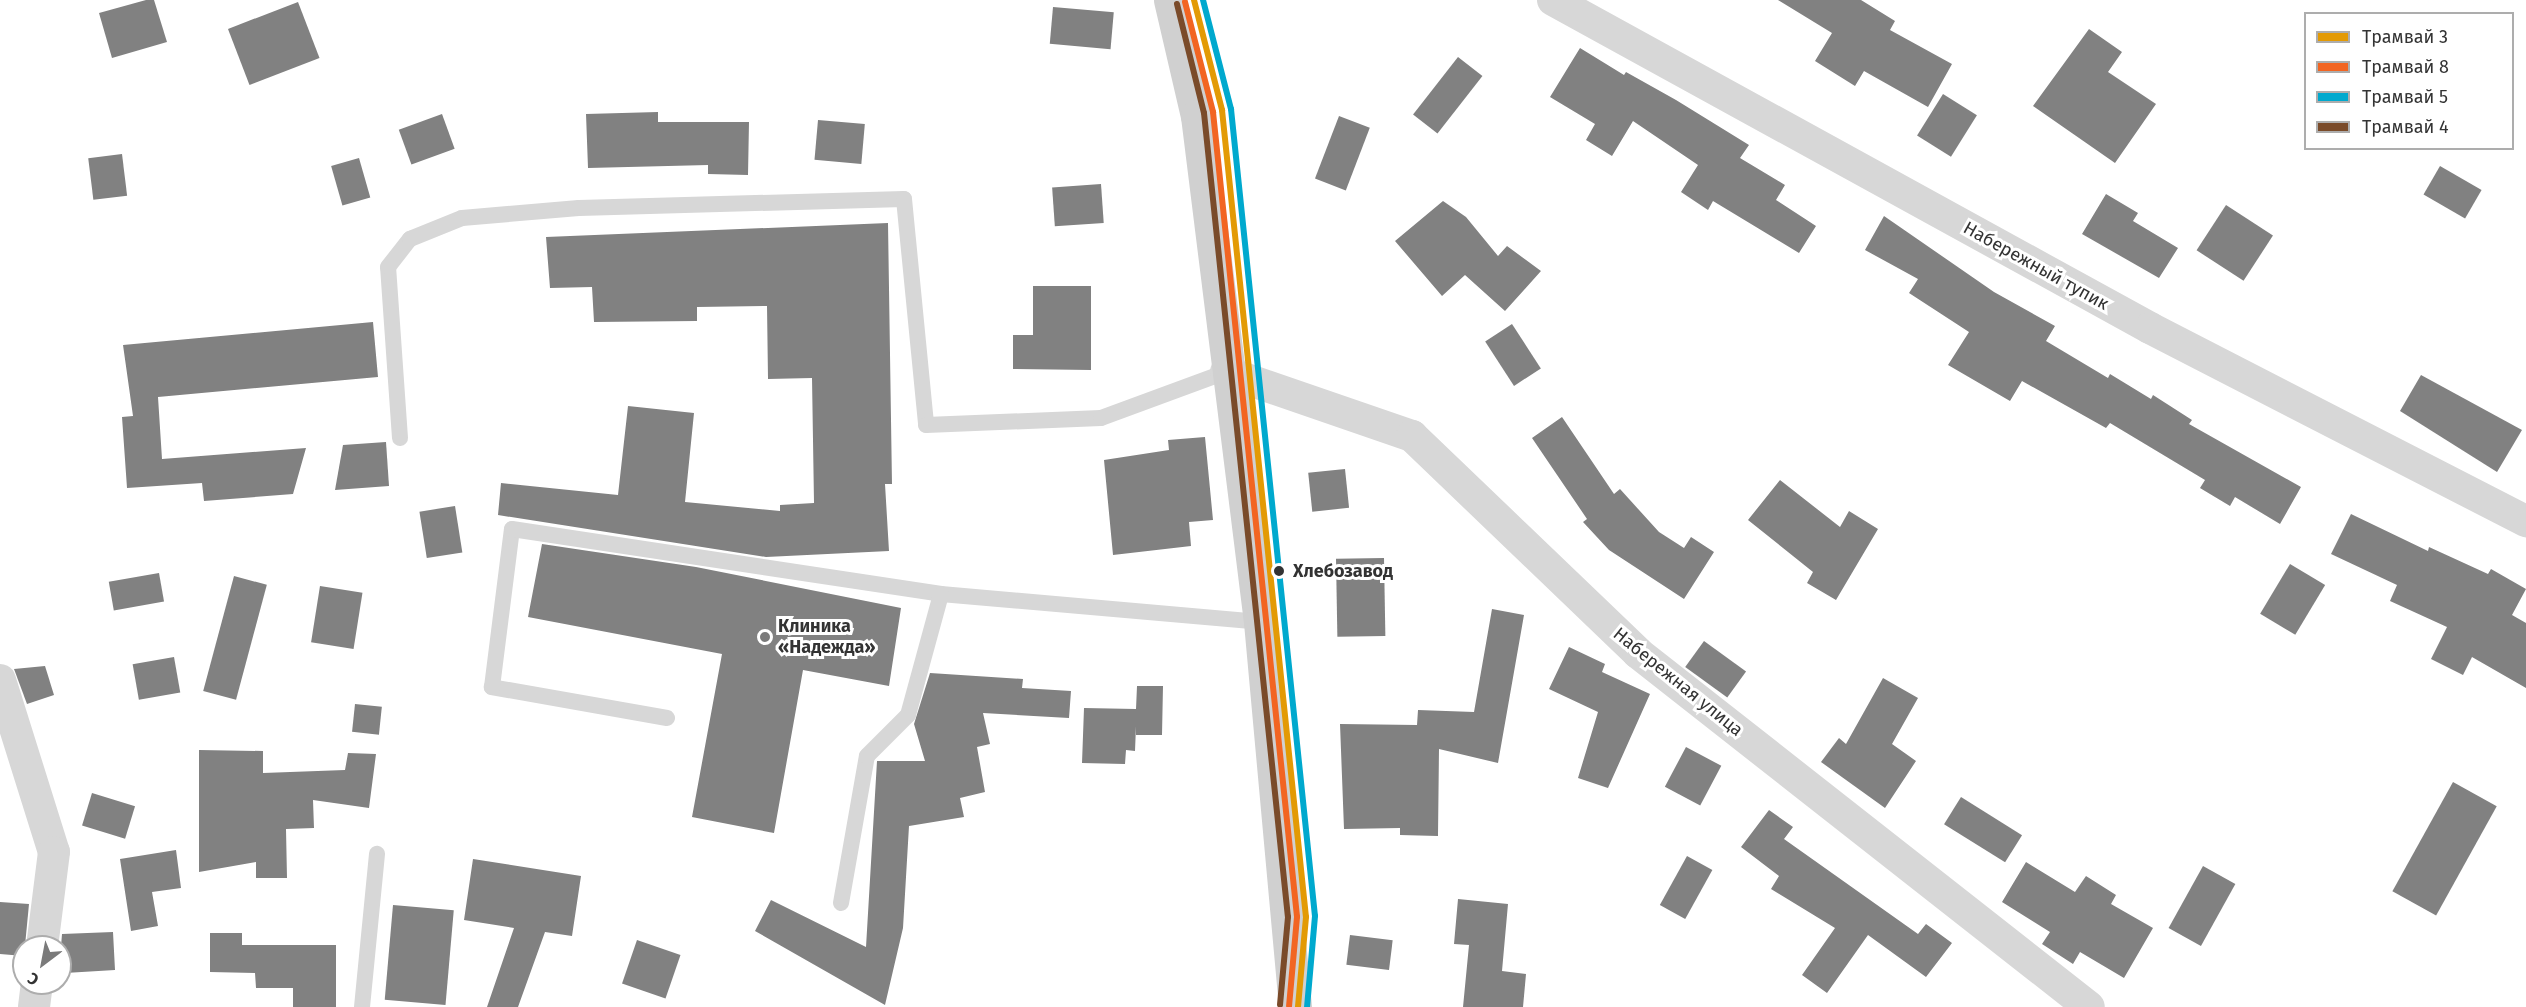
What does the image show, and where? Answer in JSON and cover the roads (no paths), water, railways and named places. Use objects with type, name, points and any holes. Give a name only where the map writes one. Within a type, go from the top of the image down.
[{"type":"main road","points":[[1170,0],[1197,116],[1226,372],[1260,622],[1296,1005]]},
{"type":"street","name":"Набережный тупик","points":[[1553,0],[2150,328],[2526,521]]},
{"type":"street","name":"Набережная улица","points":[[1226,372],[1412,436],[1638,653],[2089,1007]]},
{"type":"street","points":[[0,680],[54,852],[44,935]]},
{"type":"lane","points":[[400,438],[388,267],[410,239],[462,218],[579,208],[904,200],[926,425],[1101,418],[1226,372]]},
{"type":"lane","points":[[667,718],[492,687],[512,529],[940,594],[1260,622]]},
{"type":"lane","points":[[841,903],[867,756],[908,715],[940,594]]},
{"type":"lane","points":[[362,1007],[377,854]]},
{"type":"tram line","name":"3","points":[[1194,0],[1222,110],[1306,917],[1298,1007]]},
{"type":"tram line","name":"5","points":[[1203,0],[1231,109],[1315,916],[1307,1007]]},
{"type":"tram line","name":"8","points":[[1185,2],[1213,112],[1297,917],[1289,1006]]},
{"type":"tram line","name":"4","points":[[1177,4],[1204,113],[1288,917],[1280,1005]]},
{"type":"place","name":"Хлебозавод","points":[[1279,571]]},
{"type":"place","name":"Клиника «Надежда»","points":[[765,637]]}]
